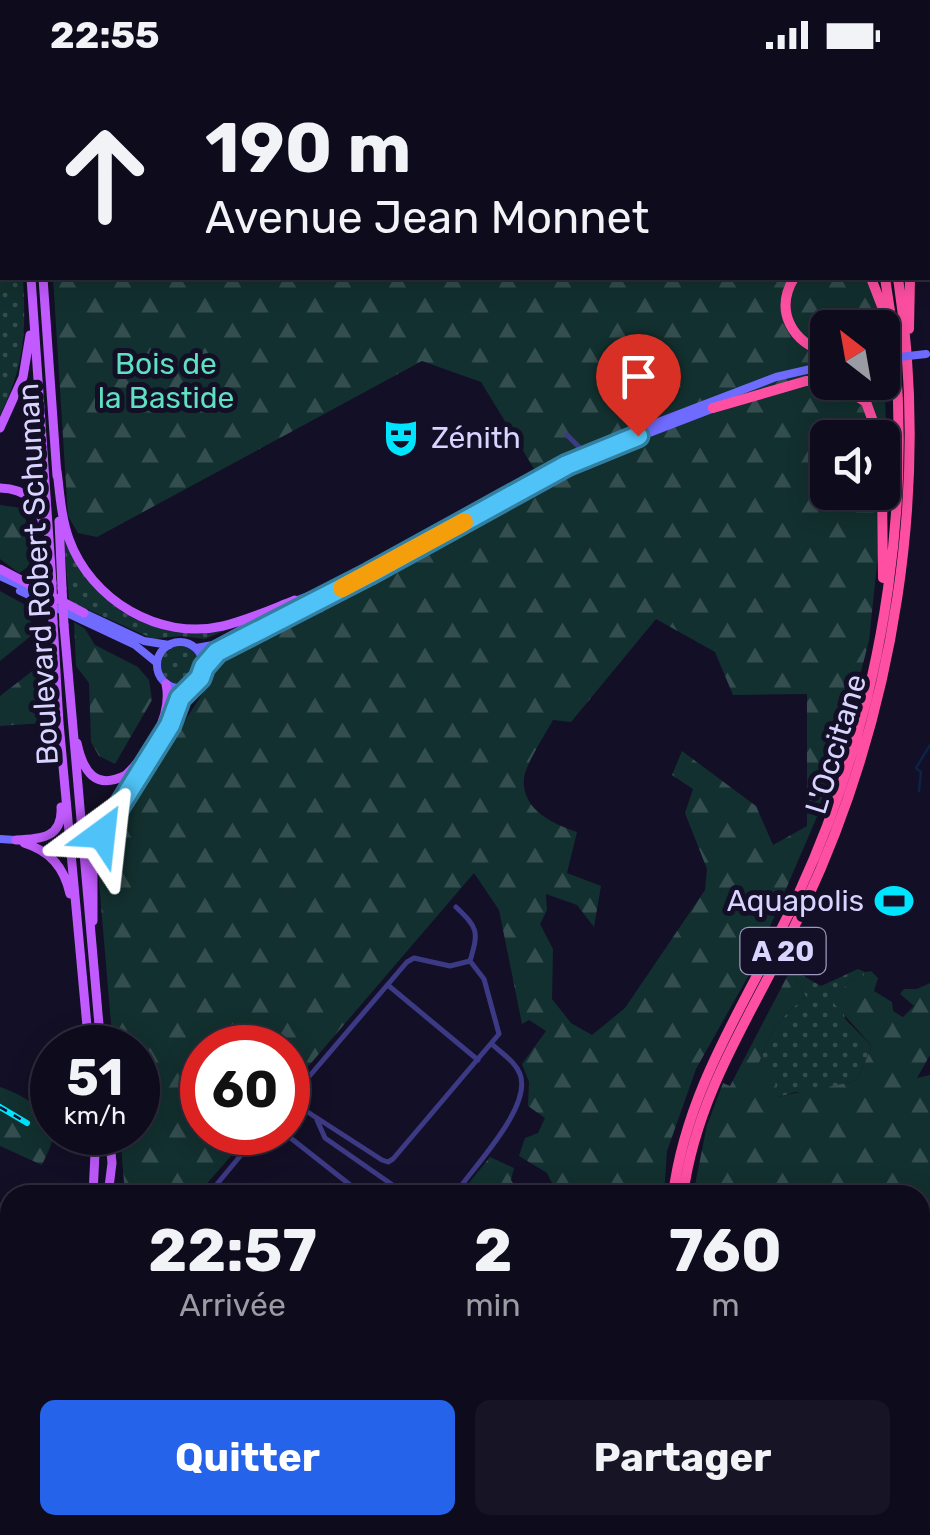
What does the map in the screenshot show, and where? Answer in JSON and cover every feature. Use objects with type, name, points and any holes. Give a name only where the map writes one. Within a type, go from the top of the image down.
[{"type":"highway","points":[[793,280],[784,304],[792,331],[810,346]]},
{"type":"highway","points":[[872,280],[882,310]]},
{"type":"highway","name":"L'Occitane","points":[[885,280],[889,310]]},
{"type":"highway","name":"L'Occitane","points":[[685,1185],[696,1130],[711,1087],[788,942],[820,872],[846,805],[877,703],[906,538],[910,439],[898,280]]},
{"type":"highway","points":[[907,365],[913,280]]},
{"type":"highway","points":[[714,408],[810,381]]},
{"type":"highway","name":"L'Occitane","points":[[675,1185],[698,1092],[788,916],[826,826],[856,733],[884,608],[896,476],[894,400]]},
{"type":"highway","points":[[882,510],[884,608]]},
{"type":"main road","points":[[0,428],[16,398],[28,358],[30,280]]},
{"type":"main road","name":"Boulevard Robert Schuman","points":[[30,280],[99,1025]]},
{"type":"main road","name":"Boulevard Robert Schuman","points":[[43,280],[57,471],[55,582]]},
{"type":"main road","points":[[900,356],[928,354]]},
{"type":"main road","points":[[57,471],[63,520],[81,564],[95,584],[127,610],[163,625],[221,627],[346,580],[584,452],[810,370]]},
{"type":"main road","points":[[94,974],[93,864],[102,834],[170,725],[180,698],[200,678],[217,652],[567,465],[714,408],[784,376]]},
{"type":"main road","points":[[0,488],[26,493],[37,504],[55,582]]},
{"type":"main road","points":[[0,578],[144,641],[169,645],[183,642],[196,648],[213,645],[296,600]]},
{"type":"main road","points":[[0,578],[135,645],[157,662],[166,684],[169,708],[164,719],[134,766],[117,780],[104,780],[86,770],[70,709]]},
{"type":"main road","name":"Boulevard Robert Schuman","points":[[59,624],[59,723],[87,1025]]},
{"type":"main road","points":[[157,662],[169,645]]},
{"type":"main road","points":[[196,648],[204,667]]},
{"type":"main road","points":[[166,684],[192,686]]},
{"type":"main road","points":[[0,839],[42,839],[52,835],[60,822],[59,723]]},
{"type":"main road","points":[[16,840],[38,847],[60,867],[78,934]]},
{"type":"main road","points":[[93,1185],[95,1155]]},
{"type":"main road","points":[[109,1185],[111,1155]]},
{"type":"street","points":[[567,435],[584,452]]},
{"type":"street","points":[[456,906],[474,924],[477,938],[470,960]]},
{"type":"street","points":[[310,1076],[414,958],[450,966],[470,960]]},
{"type":"street","points":[[310,1114],[388,1162],[499,1034],[484,979],[470,960]]},
{"type":"street","points":[[389,986],[478,1060]]},
{"type":"street","points":[[462,1185],[516,1110],[523,1090],[515,1064],[492,1044]]},
{"type":"street","points":[[316,1118],[325,1138],[393,1185]]},
{"type":"street","points":[[310,1154],[351,1185]]},
{"type":"street","points":[[216,1185],[241,1155]]},
{"type":"green space","points":[[0,280],[23,280],[22,348],[0,415]]},
{"type":"green space","name":"Bois de la Bastide","points":[[53,280],[877,280],[880,310],[810,310],[810,400],[885,400],[886,420],[810,420],[810,510],[877,510],[878,555],[869,641],[831,784],[750,973],[696,1069],[667,1151],[665,1185],[553,1185],[547,1173],[519,1156],[525,1138],[538,1133],[545,1118],[528,1106],[529,1082],[522,1064],[546,1031],[529,1020],[522,1024],[499,910],[474,873],[310,1064],[310,1025],[180,1025],[180,1155],[232,1155],[206,1185],[124,1185],[122,1155],[160,1155],[160,1025],[111,1025],[97,858],[220,666],[240,648],[544,485],[481,382],[422,361],[97,537],[78,533],[68,516]],"holes":[[[656,619],[715,652],[733,695],[807,694],[807,826],[773,845],[756,806],[682,751],[672,775],[693,789],[685,813],[707,869],[705,890],[625,1008],[592,1035],[571,1023],[552,999],[553,949],[540,924],[547,910],[546,894],[577,905],[594,927],[601,886],[567,873],[577,832],[540,814],[524,789],[525,772],[553,720],[571,722]]]},
{"type":"green space","points":[[0,505],[21,508],[30,531],[31,565],[19,573],[0,559]]},
{"type":"green space","points":[[64,539],[91,584],[132,617],[173,630],[235,626],[205,639],[153,639],[69,601]]},
{"type":"green space","points":[[0,591],[29,607],[32,635],[0,661]]},
{"type":"green space","points":[[74,622],[85,629],[95,645],[138,667],[149,680],[152,700],[115,764],[99,756],[91,742],[89,683],[76,666]]},
{"type":"green space","points":[[180,646],[193,652],[199,665],[193,678],[180,684],[167,678],[161,665],[167,652]]},
{"type":"green space","points":[[44,662],[44,723],[0,726],[0,696]]},
{"type":"green space","points":[[791,969],[821,986],[858,969],[865,972],[862,981],[851,979],[840,993],[845,1019],[872,1046],[857,1080],[779,1097],[759,1063],[777,1026],[806,997]]},
{"type":"green space","points":[[791,969],[806,997],[777,1026],[759,1063],[773,1074],[779,1097],[857,1080],[872,1046],[830,999],[851,979],[862,980],[865,972],[871,971],[878,978],[874,991],[892,1002],[893,1011],[903,1017],[914,1006],[900,994],[904,989],[930,983],[930,1055],[917,1078],[930,1075],[930,1185],[695,1185],[707,1125],[723,1083],[730,1086]]},
{"type":"green space","points":[[0,1087],[30,1102],[30,1155],[46,1155],[42,1165],[0,1146]]},
{"type":"green space","points":[[490,1157],[514,1168],[511,1180],[514,1185],[468,1185]]},
{"type":"waterway","points":[[919,791],[921,772],[916,768],[930,745]]},
{"type":"railway","points":[[0,1107],[27,1123]]},
{"type":"slow traffic","points":[[342,588],[464,522]]},
{"type":"place","name":"Zénith","points":[[401,438]]},
{"type":"place","name":"Aquapolis","points":[[894,901]]},
{"type":"route","points":[[102,834],[170,725],[180,698],[200,678],[217,652],[567,465],[638,436]]}]
